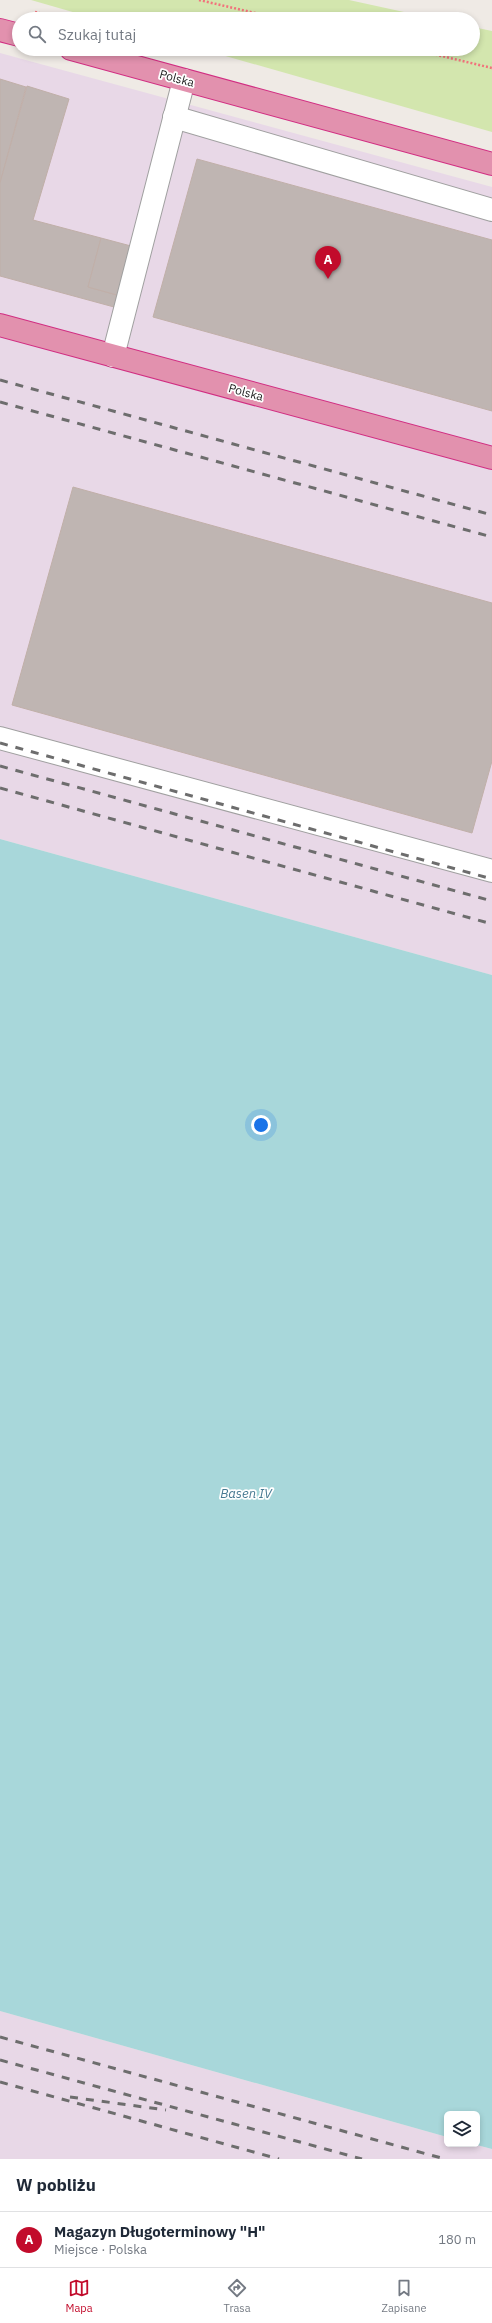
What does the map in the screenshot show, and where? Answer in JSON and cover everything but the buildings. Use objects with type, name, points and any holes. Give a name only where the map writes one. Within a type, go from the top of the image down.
[{"type":"highway","points":[[0,30],[12,33]]},
{"type":"highway","name":"Polska","points":[[97,56],[492,164]]},
{"type":"highway","name":"Polska","points":[[0,325],[492,458]]},
{"type":"lane","points":[[113,356],[184,80]]},
{"type":"lane","points":[[174,117],[492,210]]},
{"type":"lane","points":[[0,738],[492,871]]},
{"type":"path","points":[[199,0],[251,12]]},
{"type":"path","points":[[441,56],[492,68]]},
{"type":"shaded area","points":[[0,53],[492,187],[492,975],[0,839]]},
{"type":"shaded area","points":[[0,2011],[444,2136],[444,2147],[480,2146],[492,2149],[492,2159],[0,2159]]},
{"type":"green space","points":[[31,0],[349,0],[404,12],[73,12]]},
{"type":"green space","points":[[480,28],[492,31],[492,132],[226,56],[480,56]]},
{"type":"water","name":"Basen IV","points":[[0,839],[492,975],[492,2149],[480,2146],[480,2111],[444,2111],[444,2136],[0,2011]]},
{"type":"railway","points":[[0,380],[492,515]]},
{"type":"railway","points":[[0,402],[492,537]]},
{"type":"railway","points":[[0,743],[492,879]]},
{"type":"railway","points":[[0,766],[492,901]]},
{"type":"railway","points":[[0,788],[492,924]]},
{"type":"railway","points":[[0,2037],[445,2159]]},
{"type":"railway","points":[[0,2060],[362,2159]]},
{"type":"railway","points":[[0,2082],[279,2159]]},
{"type":"railway","points":[[70,2097],[166,2110]]},
{"type":"place","name":"Magazyn Długoterminowy \"H\"","points":[[328,279]]}]
